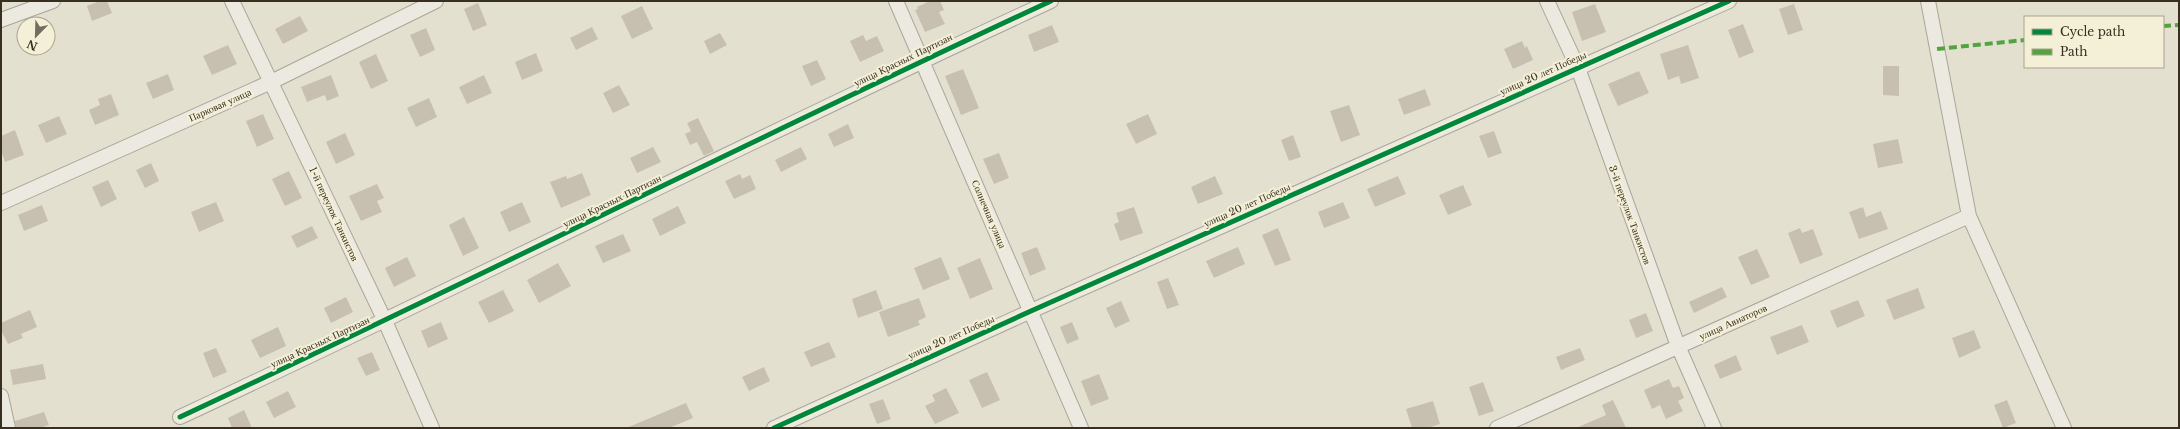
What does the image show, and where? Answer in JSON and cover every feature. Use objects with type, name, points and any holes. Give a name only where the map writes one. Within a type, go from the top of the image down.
[{"type":"street","points":[[1,20],[53,1]]},
{"type":"street","name":"1-й переулок Танкистов","points":[[232,1],[385,322],[432,428]]},
{"type":"street","name":"Парковая улица","points":[[1,203],[271,82],[436,1]]},
{"type":"street","name":"Солнечная улица","points":[[896,1],[923,60],[1081,428]]},
{"type":"street","name":"улица Красных Партизан","points":[[180,417],[385,322],[923,60],[1051,1]]},
{"type":"street","name":"3-й переулок Танкистов","points":[[1547,1],[1578,68],[1678,346],[1714,428]]},
{"type":"street","name":"улица 20 лет Победы","points":[[774,428],[1031,311],[1729,1]]},
{"type":"street","points":[[1928,1],[1969,216],[2064,428]]},
{"type":"street","name":"улица Авиаторов","points":[[1497,428],[1969,216]]},
{"type":"street","points":[[1,396],[8,428]]},
{"type":"building","points":[[100,1],[107,1],[112,13],[92,21],[87,6]]},
{"type":"building","points":[[930,1],[940,1],[944,10],[939,12],[945,24],[925,32],[915,10],[918,9],[917,7]]},
{"type":"building","points":[[478,3],[487,25],[473,31],[464,9]]},
{"type":"building","points":[[1595,4],[1606,32],[1582,41],[1572,12]]},
{"type":"building","points":[[1794,4],[1803,30],[1788,35],[1779,9]]},
{"type":"building","points":[[642,6],[653,29],[632,39],[621,16]]},
{"type":"building","points":[[300,16],[308,31],[283,44],[275,29]]},
{"type":"building","points":[[1743,24],[1754,52],[1739,58],[1728,30]]},
{"type":"building","points":[[1052,25],[1059,42],[1034,52],[1028,35]]},
{"type":"building","points":[[592,27],[598,39],[576,50],[570,38]]},
{"type":"building","points":[[426,28],[435,50],[420,57],[410,35]]},
{"type":"building","points":[[720,33],[727,45],[710,54],[704,41]]},
{"type":"building","points":[[863,35],[866,41],[877,36],[884,51],[860,62],[850,41]]},
{"type":"building","points":[[1522,41],[1525,48],[1527,46],[1533,60],[1513,69],[1504,49]]},
{"type":"building","points":[[228,45],[237,64],[212,75],[203,56]]},
{"type":"building","points":[[1688,45],[1699,78],[1681,84],[1679,76],[1668,80],[1660,54]]},
{"type":"building","points":[[536,53],[543,71],[522,80],[515,62]]},
{"type":"building","points":[[376,54],[388,81],[371,89],[359,62]]},
{"type":"building","points":[[817,60],[826,79],[811,86],[802,66]]},
{"type":"building","points":[[1883,66],[1899,66],[1899,96],[1883,95]]},
{"type":"building","points":[[963,69],[979,108],[961,115],[945,76]]},
{"type":"building","points":[[1639,71],[1649,93],[1618,106],[1608,84]]},
{"type":"building","points":[[168,74],[174,90],[153,99],[146,83]]},
{"type":"building","points":[[331,75],[339,96],[327,101],[325,95],[307,102],[301,87]]},
{"type":"building","points":[[484,75],[492,93],[467,104],[459,87]]},
{"type":"building","points":[[619,85],[630,105],[613,113],[603,93]]},
{"type":"building","points":[[1425,89],[1431,105],[1404,115],[1398,99]]},
{"type":"building","points":[[111,94],[119,115],[95,125],[89,110],[100,105],[98,99]]},
{"type":"building","points":[[429,98],[437,117],[416,127],[407,108]]},
{"type":"building","points":[[1349,105],[1360,135],[1341,142],[1330,111]]},
{"type":"building","points":[[263,114],[274,139],[257,147],[246,121]]},
{"type":"building","points":[[1148,114],[1157,134],[1136,144],[1126,124]]},
{"type":"building","points":[[59,116],[67,134],[46,143],[38,125]]},
{"type":"building","points":[[698,118],[714,151],[704,156],[697,142],[690,145],[685,134],[691,131],[687,123]]},
{"type":"building","points":[[848,124],[854,138],[834,147],[828,134]]},
{"type":"building","points":[[15,130],[24,155],[5,162],[1,150],[1,136]]},
{"type":"building","points":[[1494,131],[1502,153],[1488,158],[1479,136]]},
{"type":"building","points":[[345,133],[355,155],[336,164],[326,142]]},
{"type":"building","points":[[1293,135],[1301,157],[1289,161],[1281,140]]},
{"type":"building","points":[[1898,139],[1903,163],[1878,168],[1873,144]]},
{"type":"building","points":[[653,147],[661,162],[637,173],[630,158]]},
{"type":"building","points":[[801,147],[807,159],[781,172],[775,160]]},
{"type":"building","points":[[999,153],[1009,178],[994,184],[983,159]]},
{"type":"building","points":[[151,163],[159,181],[145,188],[136,170]]},
{"type":"building","points":[[289,171],[302,198],[285,206],[272,179]]},
{"type":"building","points":[[582,173],[591,195],[561,208],[550,182],[566,176],[567,179]]},
{"type":"building","points":[[740,174],[742,179],[750,175],[756,189],[734,199],[725,181]]},
{"type":"building","points":[[1215,176],[1223,194],[1198,204],[1191,187]]},
{"type":"building","points":[[1398,176],[1406,194],[1375,207],[1367,189]]},
{"type":"building","points":[[108,180],[117,199],[101,207],[92,187]]},
{"type":"building","points":[[377,184],[384,198],[377,201],[382,212],[361,221],[349,196]]},
{"type":"building","points":[[1463,185],[1472,205],[1448,215],[1439,195]]},
{"type":"building","points":[[216,202],[224,221],[199,232],[191,212]]},
{"type":"building","points":[[522,202],[531,222],[509,232],[500,212]]},
{"type":"building","points":[[1343,202],[1350,218],[1324,228],[1318,212]]},
{"type":"building","points":[[42,205],[48,221],[24,231],[18,215]]},
{"type":"building","points":[[678,206],[686,223],[660,236],[652,219]]},
{"type":"building","points":[[1134,207],[1143,233],[1120,241],[1114,224],[1119,222],[1116,213]]},
{"type":"building","points":[[1863,207],[1866,217],[1881,211],[1888,229],[1859,239],[1849,212]]},
{"type":"building","points":[[464,217],[479,248],[463,256],[449,225]]},
{"type":"building","points":[[312,226],[318,238],[297,248],[291,236]]},
{"type":"building","points":[[1278,228],[1291,260],[1275,266],[1262,235]]},
{"type":"building","points":[[1800,228],[1802,233],[1813,229],[1823,255],[1800,264],[1788,233]]},
{"type":"building","points":[[623,234],[631,251],[603,263],[595,246]]},
{"type":"building","points":[[1037,247],[1046,269],[1030,276],[1021,253]]},
{"type":"building","points":[[1238,247],[1245,264],[1214,278],[1206,261]]},
{"type":"building","points":[[1757,249],[1770,277],[1751,285],[1738,257]]},
{"type":"building","points":[[407,257],[416,276],[394,287],[385,268]]},
{"type":"building","points":[[941,257],[950,279],[923,290],[914,268]]},
{"type":"building","points":[[980,258],[993,289],[970,299],[957,268]]},
{"type":"building","points":[[558,263],[571,286],[539,303],[527,280]]},
{"type":"building","points":[[1168,278],[1179,305],[1167,309],[1157,282]]},
{"type":"building","points":[[1722,287],[1727,297],[1694,313],[1689,302]]},
{"type":"building","points":[[1918,288],[1925,308],[1894,320],[1886,300]]},
{"type":"building","points":[[503,290],[514,311],[489,323],[478,302]]},
{"type":"building","points":[[876,290],[883,309],[858,318],[852,299]]},
{"type":"building","points":[[346,297],[353,312],[331,323],[324,308]]},
{"type":"building","points":[[919,298],[926,317],[918,321],[920,325],[888,337],[879,312]]},
{"type":"building","points":[[1858,300],[1865,316],[1837,328],[1830,311]]},
{"type":"building","points":[[1121,301],[1130,321],[1115,328],[1106,308]]},
{"type":"building","points":[[30,310],[37,327],[21,334],[23,338],[8,344],[1,330],[1,323]]},
{"type":"building","points":[[1646,313],[1653,331],[1636,338],[1629,320]]},
{"type":"building","points":[[441,322],[448,339],[428,348],[421,331]]},
{"type":"building","points":[[1072,322],[1079,339],[1067,344],[1060,327]]},
{"type":"building","points":[[1802,325],[1809,342],[1777,355],[1770,337]]},
{"type":"building","points":[[278,327],[286,346],[260,358],[251,340]]},
{"type":"building","points":[[1974,330],[1981,348],[1959,358],[1952,338]]},
{"type":"building","points":[[829,342],[836,357],[811,367],[804,352]]},
{"type":"building","points":[[216,348],[227,372],[213,378],[203,353]]},
{"type":"building","points":[[1580,348],[1585,360],[1561,370],[1556,357]]},
{"type":"building","points":[[372,352],[380,370],[366,376],[357,358]]},
{"type":"building","points":[[1736,355],[1742,370],[1720,379],[1714,365]]},
{"type":"building","points":[[43,364],[46,379],[13,385],[10,370]]},
{"type":"building","points":[[764,367],[770,381],[749,391],[742,377]]},
{"type":"building","points":[[987,372],[1000,400],[982,408],[969,380]]},
{"type":"building","points":[[1099,374],[1109,399],[1091,406],[1081,381]]},
{"type":"building","points":[[1669,379],[1673,388],[1679,386],[1684,398],[1678,401],[1683,411],[1666,419],[1660,405],[1652,409],[1644,390]]},
{"type":"building","points":[[1483,382],[1494,411],[1479,416],[1469,387]]},
{"type":"building","points":[[946,388],[959,413],[935,424],[925,406],[935,401],[932,395]]},
{"type":"building","points":[[288,391],[296,407],[274,418],[266,402]]},
{"type":"building","points":[[883,399],[891,419],[877,424],[869,404]]},
{"type":"building","points":[[1613,400],[1626,428],[1576,428],[1606,415],[1602,405]]},
{"type":"building","points":[[2007,400],[2016,423],[2003,428],[1994,405]]},
{"type":"building","points":[[1433,401],[1440,424],[1427,428],[1412,428],[1406,409]]},
{"type":"building","points":[[686,403],[693,418],[669,428],[626,428]]},
{"type":"building","points":[[244,410],[252,428],[232,428],[228,418]]},
{"type":"building","points":[[44,412],[49,425],[39,428],[16,428],[15,421]]},
{"type":"marked path","points":[[2164,26],[2179,25]]},
{"type":"marked path","points":[[1937,49],[2024,40]]},
{"type":"cycle path","points":[[180,417],[1051,1]]},
{"type":"cycle path","points":[[774,428],[1031,311],[1729,1]]}]
